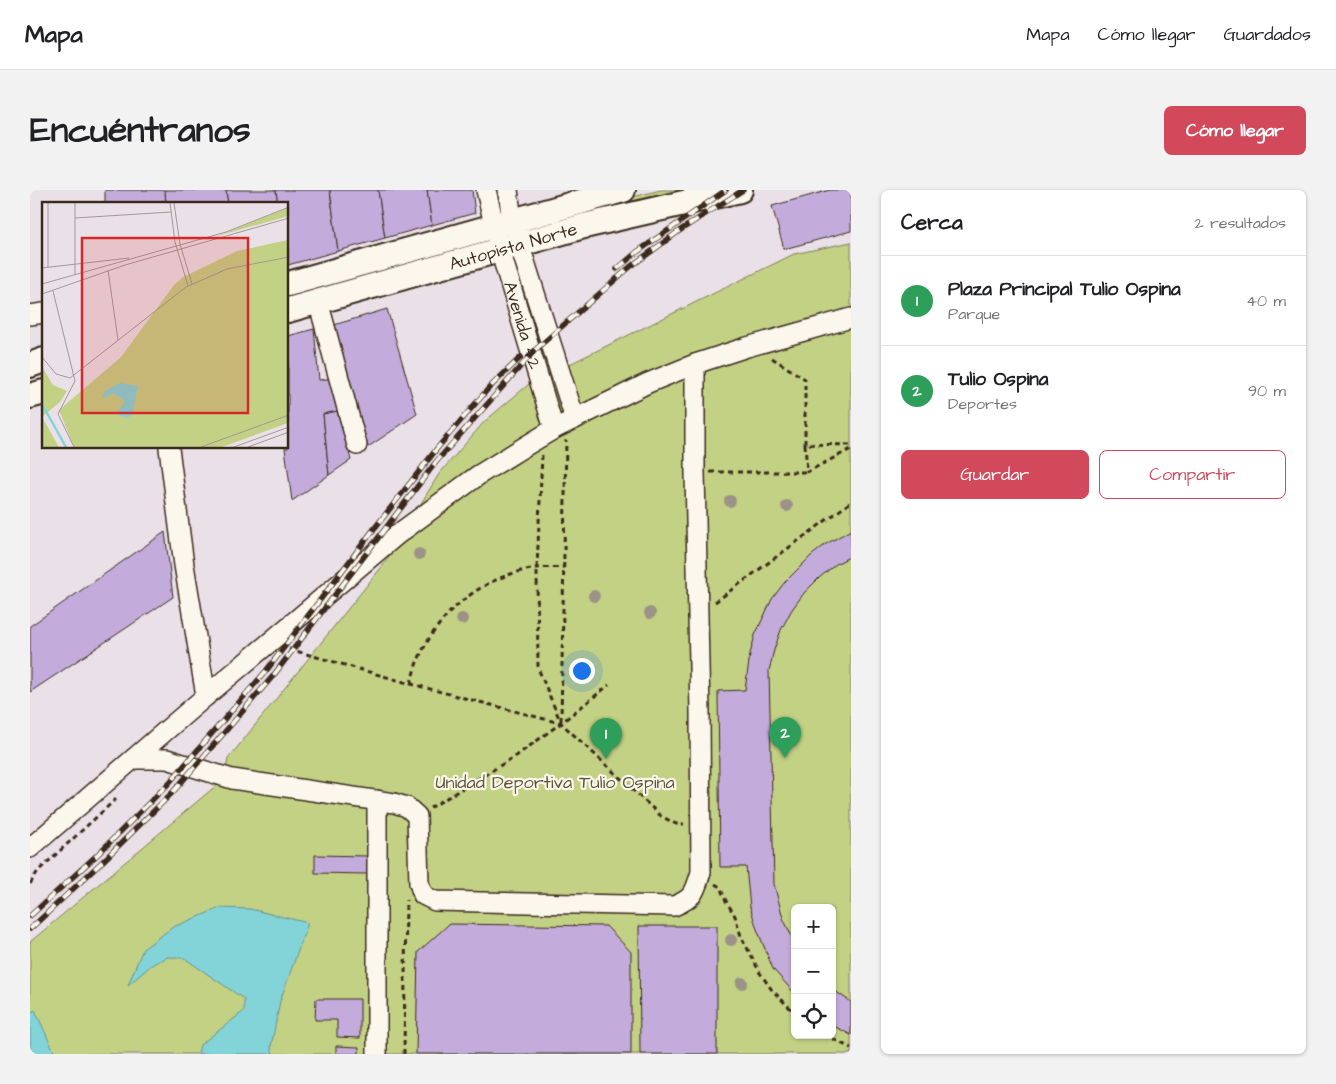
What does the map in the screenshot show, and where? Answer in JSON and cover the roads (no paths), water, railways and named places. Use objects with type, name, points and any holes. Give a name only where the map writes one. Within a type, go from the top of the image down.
[{"type":"main road","name":"Autopista Norte","points":[[289,284],[624,190]]},
{"type":"main road","name":"Autopista Norte","points":[[289,310],[624,216],[740,190]]},
{"type":"main road","points":[[30,365],[42,361]]},
{"type":"street","name":"Avenida 42","points":[[486,190],[503,224],[564,430]]},
{"type":"street","name":"Avenida 42","points":[[503,224],[508,190]]},
{"type":"street","points":[[318,301],[357,445]]},
{"type":"street","points":[[31,846],[398,534],[480,474],[648,383],[695,364],[747,347],[851,318]]},
{"type":"street","points":[[134,759],[167,758],[232,779],[378,800],[407,807],[417,816],[419,883],[423,895],[435,901],[674,906],[686,901],[694,894],[701,872],[695,364]]},
{"type":"street","points":[[169,449],[185,572],[206,696]]},
{"type":"street","points":[[162,735],[167,758]]},
{"type":"street","points":[[377,1054],[378,800]]},
{"type":"water","points":[[220,908],[250,909],[308,923],[280,1001],[271,1047],[273,1054],[198,1054],[200,1045],[244,1011],[244,999],[184,958],[168,957],[153,964],[128,985],[143,949],[173,927]]},
{"type":"water","points":[[35,1010],[55,1054],[30,1054],[30,1013]]},
{"type":"railway","points":[[617,269],[637,252],[726,190]]},
{"type":"railway","points":[[30,929],[173,792],[273,676],[436,462],[536,349],[630,267],[682,229],[743,190]]},
{"type":"railway","points":[[30,916],[98,854],[169,783],[266,671],[439,446],[488,389],[521,357]]},
{"type":"place","name":"Tulio Ospina","points":[[785,758]]},
{"type":"place","name":"Plaza Principal Tulio Ospina","points":[[606,759]]},
{"type":"park label","name":"Unidad Deportiva Tulio Ospina","points":[[555,782]]}]
